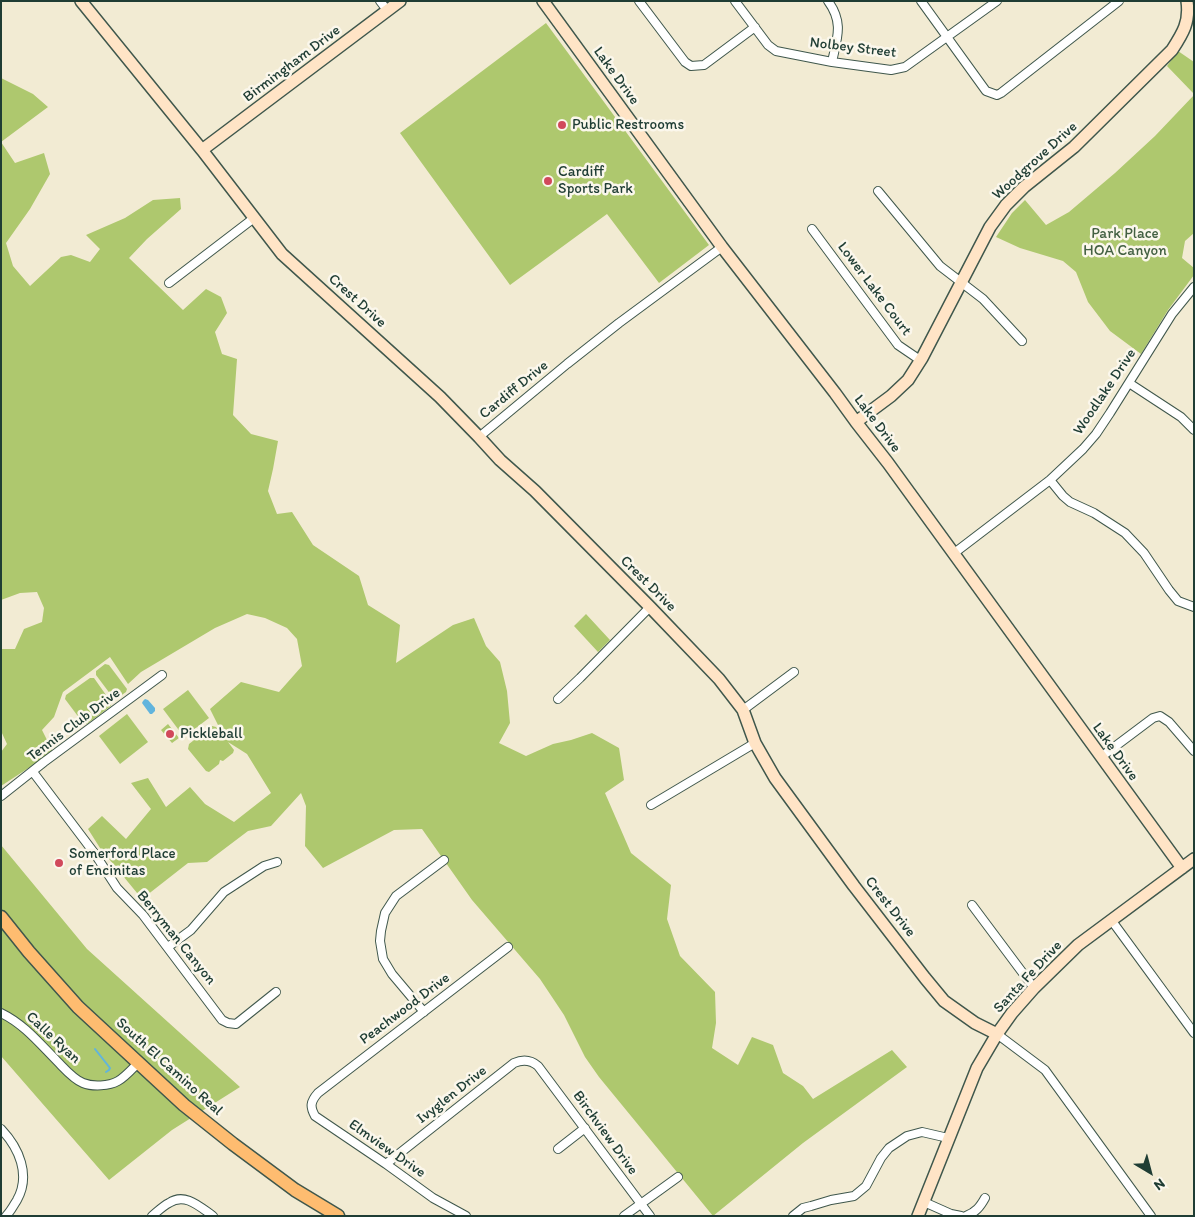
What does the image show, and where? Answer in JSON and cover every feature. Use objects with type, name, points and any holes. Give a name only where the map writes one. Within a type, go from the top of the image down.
[{"type":"main road","name":"South El Camino Real","points":[[1,917],[78,1007],[184,1105],[295,1190],[338,1216]]},
{"type":"street","name":"Crest Drive","points":[[81,1],[202,150],[282,254],[440,397],[500,460],[535,492],[719,679],[743,710],[755,743],[775,778],[854,886],[944,1001],[975,1023],[997,1034],[1044,1070],[1151,1216]]},
{"type":"street","name":"Birmingham Drive","points":[[202,150],[384,6],[400,1]]},
{"type":"street","name":"Lake Drive","points":[[543,1],[722,247],[888,464],[1101,757],[1190,864]]},
{"type":"street","points":[[639,1],[685,62],[691,66],[704,65],[755,28]]},
{"type":"street","name":"Nolbey Street","points":[[735,1],[768,45],[776,51],[832,62],[891,70],[905,67],[948,38],[997,1]]},
{"type":"street","points":[[828,1],[833,8],[839,28],[832,62]]},
{"type":"street","points":[[921,1],[986,91],[997,95],[1119,1]]},
{"type":"street","name":"Woodgrove Drive","points":[[856,422],[891,396],[908,380],[962,283],[990,226],[1006,205],[1024,187],[1074,147],[1172,50],[1183,33],[1187,22],[1187,1]]},
{"type":"street","points":[[878,191],[940,266],[982,299],[1022,341]]},
{"type":"street","points":[[169,283],[254,218]]},
{"type":"street","name":"Lower Lake Court","points":[[812,229],[898,345],[920,360]]},
{"type":"street","name":"Cardiff Drive","points":[[479,437],[619,323],[722,247]]},
{"type":"street","name":"Woodlake Drive","points":[[953,554],[1050,480],[1083,449],[1094,436],[1129,383],[1172,314],[1194,287]]},
{"type":"street","points":[[1129,383],[1181,417],[1194,430]]},
{"type":"street","points":[[1050,480],[1070,502],[1094,513],[1125,533],[1144,553],[1168,590],[1178,601],[1194,607]]},
{"type":"street","points":[[558,699],[650,607]]},
{"type":"street","points":[[743,710],[794,672]]},
{"type":"street","name":"Tennis Club Drive","points":[[1,796],[162,675]]},
{"type":"street","points":[[1101,757],[1153,718],[1160,716],[1169,722],[1194,751]]},
{"type":"street","points":[[651,805],[755,743]]},
{"type":"street","name":"Berryman Canyon","points":[[33,772],[117,888],[143,915],[222,1020],[236,1024],[276,992]]},
{"type":"street","points":[[424,1012],[392,974],[383,958],[380,941],[381,931],[385,913],[396,896],[444,860]]},
{"type":"street","points":[[168,947],[191,930],[224,892],[264,866],[277,862]]},
{"type":"street","name":"Santa Fe Drive","points":[[918,1216],[977,1068],[1012,1013],[1034,988],[1078,945],[1190,864]]},
{"type":"street","points":[[972,905],[1034,988]]},
{"type":"street","points":[[1112,921],[1194,1033]]},
{"type":"street","name":"Peachwood Drive","points":[[318,1093],[508,947]]},
{"type":"street","name":"Calle Ryan","points":[[1,1013],[24,1028],[69,1073],[84,1083],[99,1085],[118,1081],[138,1063]]},
{"type":"street","name":"Ivyglen Drive","points":[[386,1164],[514,1063],[521,1060],[534,1062],[538,1066]]},
{"type":"street","name":"Birchview Drive","points":[[538,1066],[650,1216]]},
{"type":"street","name":"Elmview Drive","points":[[318,1093],[313,1098],[312,1104],[312,1110],[316,1116],[433,1198],[466,1216]]},
{"type":"street","points":[[558,1149],[585,1128]]},
{"type":"street","points":[[1,1129],[15,1146],[23,1171],[20,1195],[6,1216]]},
{"type":"street","points":[[793,1216],[803,1208],[854,1196],[866,1186],[881,1158],[889,1148],[907,1136],[922,1132],[948,1138]]},
{"type":"street","points":[[624,1216],[678,1177]]},
{"type":"street","points":[[966,1216],[979,1208],[985,1198]]},
{"type":"street","points":[[152,1216],[170,1201],[179,1199],[189,1200],[213,1216]]},
{"type":"street","points":[[924,1202],[960,1216]]},
{"type":"green space","name":"Cardiff Sports Park","points":[[546,23],[709,245],[659,283],[607,214],[510,285],[400,133]]},
{"type":"green space","points":[[1178,51],[1194,62],[1194,94],[1167,66]]},
{"type":"green space","points":[[1,78],[33,94],[48,107],[1,142]]},
{"type":"green space","name":"Park Place HOA Canyon","points":[[1194,95],[1194,233],[1185,241],[1182,258],[1194,268],[1194,275],[1168,310],[1141,354],[1110,331],[1088,302],[1076,272],[1063,261],[1020,248],[996,237],[1012,213],[1025,200],[1046,225],[1069,212],[1155,136]]},
{"type":"green space","points":[[1,142],[15,163],[44,153],[50,174],[30,209],[6,243],[13,266],[30,286],[61,257],[71,255],[90,262],[100,249],[86,235],[125,218],[153,200],[180,198],[181,209],[129,258],[183,310],[206,289],[221,297],[227,313],[215,332],[222,354],[237,359],[233,415],[251,434],[278,441],[268,491],[277,514],[292,512],[313,545],[359,576],[368,605],[400,625],[396,663],[453,625],[474,618],[486,646],[500,662],[507,691],[510,723],[499,743],[526,756],[553,744],[592,733],[619,748],[624,780],[605,793],[631,853],[671,885],[667,919],[680,956],[715,992],[716,1023],[712,1048],[738,1065],[752,1037],[773,1045],[783,1073],[803,1086],[813,1099],[892,1050],[907,1067],[803,1143],[713,1216],[599,1077],[585,1057],[564,1015],[540,979],[472,900],[422,829],[394,830],[323,868],[305,846],[306,806],[301,793],[271,826],[248,831],[207,862],[188,863],[142,899],[100,848],[88,829],[102,816],[126,839],[151,809],[131,783],[148,778],[166,807],[190,787],[205,804],[234,822],[271,793],[247,754],[228,742],[234,750],[233,753],[223,761],[220,760],[219,764],[209,772],[206,771],[188,749],[189,744],[198,737],[201,737],[202,733],[212,726],[216,727],[224,737],[210,709],[241,682],[279,692],[302,666],[297,639],[287,628],[265,618],[247,614],[215,628],[141,672],[128,684],[110,657],[63,692],[54,717],[42,730],[53,752],[1,786],[1,752],[7,744],[1,731],[1,649],[15,649],[24,629],[42,622],[44,608],[37,592],[20,593],[1,600]]},
{"type":"green space","points":[[586,614],[610,640],[598,652],[574,626]]},
{"type":"green space","points":[[105,664],[109,665],[127,689],[126,692],[116,699],[114,699],[96,675],[96,671]]},
{"type":"green space","points":[[90,678],[94,678],[111,702],[111,706],[87,724],[83,723],[65,699],[66,695]]},
{"type":"green space","points":[[188,690],[209,718],[184,737],[163,709]]},
{"type":"green space","points":[[127,714],[148,742],[120,764],[99,736]]},
{"type":"green space","name":"Pickleball","points":[[168,724],[179,738],[172,743],[161,730]]},
{"type":"green space","points":[[1,845],[87,949],[240,1087],[172,1130],[109,1180],[1,1056]]},
{"type":"water","points":[[145,699],[155,708],[152,714],[142,703]]},
{"type":"waterway","points":[[95,1049],[110,1068],[106,1072]]},
{"type":"place","name":"Public Restrooms","points":[[562,125]]},
{"type":"place","name":"Cardiff Sports Park","points":[[548,181]]},
{"type":"place","name":"Pickleball","points":[[170,734]]},
{"type":"place","name":"Somerford Place of Encinitas","points":[[59,863]]}]
